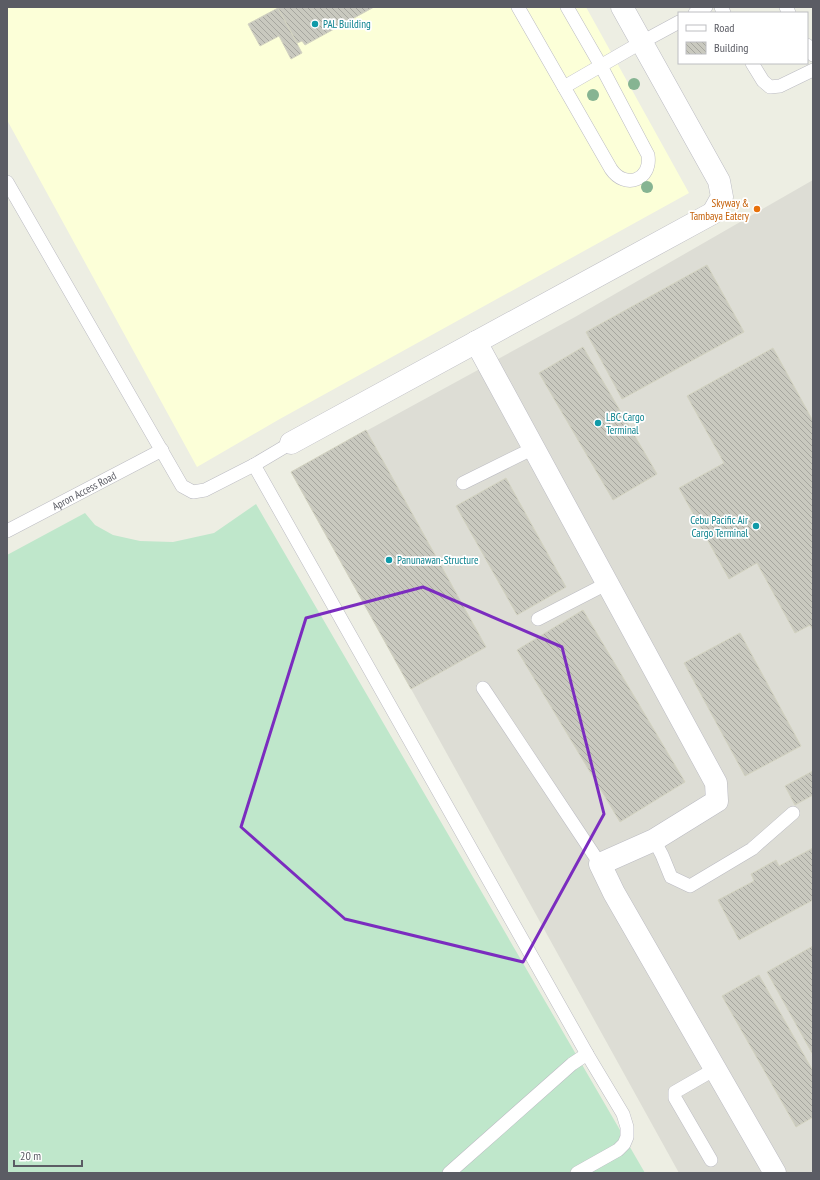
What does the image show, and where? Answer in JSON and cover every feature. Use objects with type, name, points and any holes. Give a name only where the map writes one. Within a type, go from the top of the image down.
[{"type":"street","points":[[291,443],[713,213],[722,197],[719,182],[622,7]]},
{"type":"street","points":[[476,342],[716,783],[716,800],[654,840],[600,864],[614,893],[775,1173]]},
{"type":"lane","points":[[518,7],[615,175],[620,179],[627,181],[640,178],[648,167],[648,155],[601,66],[567,7]]},
{"type":"lane","points":[[697,12],[706,7]]},
{"type":"lane","points":[[564,88],[678,23]]},
{"type":"lane","points":[[753,64],[763,81],[770,87],[780,86],[813,70]]},
{"type":"lane","points":[[7,182],[182,486],[193,492],[205,490],[254,465],[291,443]]},
{"type":"lane","points":[[463,483],[534,448]]},
{"type":"lane","name":"Apron Access Road","points":[[7,531],[162,450]]},
{"type":"lane","points":[[254,465],[587,1054],[623,1114],[627,1126],[627,1137],[624,1144],[618,1150],[577,1173]]},
{"type":"lane","points":[[538,619],[608,583]]},
{"type":"lane","points":[[483,688],[600,864]]},
{"type":"lane","points":[[654,840],[671,877],[690,886],[752,849],[792,813]]},
{"type":"lane","points":[[449,1173],[572,1064],[587,1054]]},
{"type":"lane","points":[[711,1160],[675,1098],[676,1092],[715,1068]]},
{"type":"highlighted area","points":[[423,587],[562,647],[604,814],[523,962],[345,919],[241,827],[306,618]]},
{"type":"shaded area","points":[[7,7],[586,7],[689,193],[278,420],[197,467],[7,120]]},
{"type":"shaded area","points":[[813,180],[813,1173],[679,1173],[291,472],[575,317]]},
{"type":"shaded area","points":[[256,504],[645,1173],[7,1173],[7,555],[85,513],[95,525],[113,535],[140,541],[173,542],[214,533]]},
{"type":"building","name":"PAL Building","points":[[374,7],[305,45],[302,41],[297,43],[278,8]]},
{"type":"building","points":[[278,8],[302,53],[291,59],[279,36],[260,46],[248,24]]},
{"type":"building","points":[[707,265],[744,332],[622,399],[586,332]]},
{"type":"building","name":"LBC Cargo Terminal","points":[[583,347],[657,474],[613,500],[539,373]]},
{"type":"building","name":"Cebu Pacific Air Cargo Terminal","points":[[773,348],[813,421],[813,630],[810,625],[795,633],[757,563],[729,579],[679,488],[724,463],[687,396]]},
{"type":"building","name":"Panunawan-Structure","points":[[366,430],[486,647],[411,689],[291,472]]},
{"type":"building","points":[[506,478],[566,587],[517,615],[456,506]]},
{"type":"building","points":[[583,610],[685,782],[620,822],[517,650]]},
{"type":"building","points":[[740,633],[801,746],[745,776],[684,663]]},
{"type":"building","points":[[813,771],[813,795],[795,805],[785,786]]},
{"type":"building","points":[[813,848],[813,900],[739,940],[718,900],[754,881],[751,874],[776,860],[779,866]]},
{"type":"building","points":[[813,946],[813,1055],[767,972]]},
{"type":"building","points":[[759,975],[813,1071],[813,1117],[796,1127],[722,996]]},
{"type":"place","name":"PAL Building","points":[[315,24]]},
{"type":"place","name":"Skyway & Tambaya Eatery","points":[[757,209]]},
{"type":"place","name":"LBC Cargo Terminal","points":[[598,423]]},
{"type":"place","name":"Cebu Pacific Air Cargo Terminal","points":[[756,526]]},
{"type":"place","name":"Panunawan-Structure","points":[[389,560]]}]
